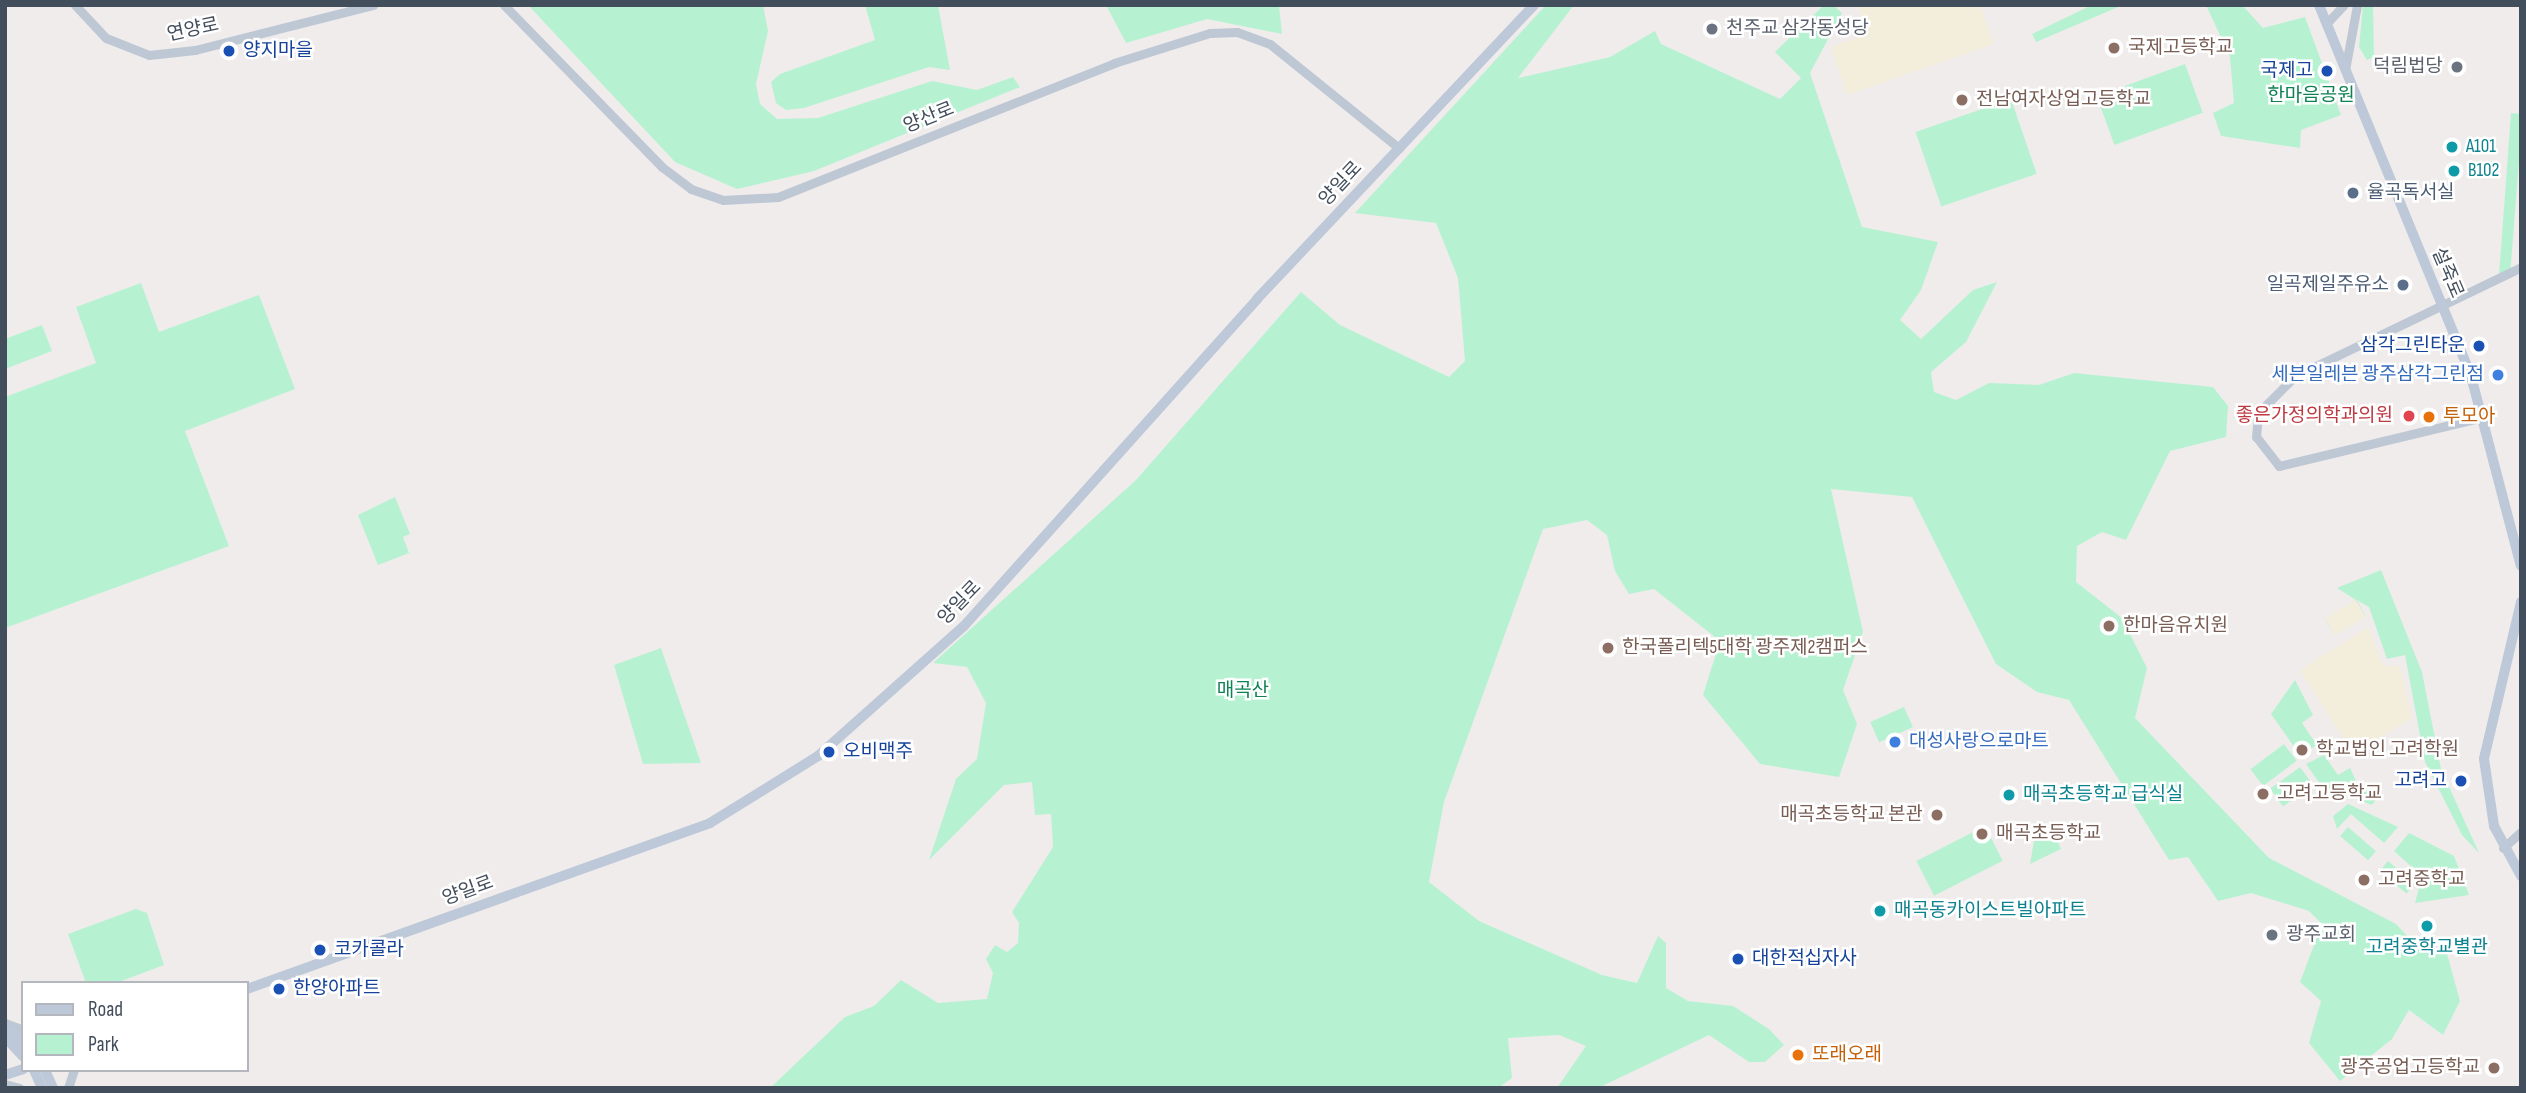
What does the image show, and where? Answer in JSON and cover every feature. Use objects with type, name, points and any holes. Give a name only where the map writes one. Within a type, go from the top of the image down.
[{"type":"main road","name":"양일로","points":[[248,989],[710,823],[818,755],[964,626],[1399,148],[1534,5]]},
{"type":"main road","name":"설죽로","points":[[2322,7],[2345,71],[2351,73],[2483,417],[2521,566]]},
{"type":"main road","points":[[2521,602],[2484,759],[2503,848],[2521,876]]},
{"type":"main road","points":[[5,1024],[21,1041]]},
{"type":"main road","points":[[5,1037],[21,1054]]},
{"type":"main road","points":[[35,1072],[42,1088]]},
{"type":"main road","points":[[46,1072],[53,1088]]},
{"type":"street","name":"연양로","points":[[75,5],[106,38],[149,55],[373,5]]},
{"type":"street","name":"양산로","points":[[504,5],[662,167],[691,189],[723,200],[778,197],[1114,63],[1210,33],[1237,32],[1270,44],[1399,148]]},
{"type":"street","points":[[2326,24],[2344,5]]},
{"type":"street","points":[[2345,71],[2357,5]]},
{"type":"street","points":[[2483,417],[2279,466],[2256,437],[2258,413],[2295,376],[2521,267]]},
{"type":"street","points":[[2503,848],[2521,832]]},
{"type":"street","points":[[5,1084],[19,1088]]},
{"type":"green space","points":[[528,5],[763,5],[768,31],[756,84],[760,104],[777,119],[818,118],[932,81],[977,90],[1013,77],[1020,87],[814,171],[737,189],[675,162]]},
{"type":"green space","points":[[865,5],[938,5],[950,70],[929,67],[804,108],[786,110],[776,103],[771,82],[780,74],[875,40]]},
{"type":"green space","points":[[1106,5],[1279,5],[1282,34],[1207,19],[1126,43]]},
{"type":"green space","name":"매곡산","points":[[1546,5],[1574,5],[1518,78],[1610,57],[1655,31],[1661,44],[1780,99],[1801,78],[1775,52],[1824,5],[1833,5],[1842,13],[1810,73],[1862,227],[1938,242],[1921,290],[1900,320],[1921,339],[1973,290],[1997,282],[1966,342],[1931,372],[1934,392],[1956,400],[1989,383],[2039,385],[2074,373],[2213,387],[2228,406],[2226,437],[2170,451],[2126,540],[2102,532],[2077,546],[2076,582],[2122,618],[2147,668],[2135,718],[2269,858],[2396,924],[2421,951],[2446,950],[2460,1001],[2443,1035],[2409,1010],[2392,1039],[2340,1081],[2309,1043],[2321,1001],[2300,982],[2322,924],[2309,911],[2251,893],[2218,901],[2188,857],[2169,860],[2069,700],[2037,692],[1996,664],[1912,497],[1831,489],[1863,632],[1843,690],[1857,724],[1839,777],[1760,764],[1703,695],[1720,641],[1654,589],[1629,594],[1615,571],[1607,535],[1587,520],[1543,529],[1444,802],[1429,882],[1479,921],[1602,975],[1637,983],[1658,936],[1666,943],[1666,988],[1688,1001],[1733,1006],[1769,1029],[1784,1045],[1765,1062],[1749,1062],[1709,1035],[1598,1088],[1557,1088],[1586,1046],[1559,1035],[1508,1038],[1512,1078],[1498,1088],[770,1088],[845,1017],[874,1006],[901,980],[938,1003],[987,999],[993,973],[986,959],[995,945],[1007,952],[1018,943],[1019,923],[1012,912],[1053,847],[1051,814],[1035,815],[1032,782],[1004,785],[929,860],[956,779],[977,759],[986,703],[967,667],[933,663],[1136,480],[1301,292],[1340,325],[1449,377],[1465,361],[1458,278],[1436,223],[1355,213]]},
{"type":"green space","points":[[2092,5],[2123,5],[2036,42],[2032,34]]},
{"type":"green space","name":"한마음공원","points":[[2206,5],[2242,5],[2263,28],[2305,17],[2341,115],[2301,130],[2300,148],[2221,136],[2213,113],[2234,103],[2230,57]]},
{"type":"green space","points":[[2363,5],[2373,5],[2374,57],[2367,60],[2359,47]]},
{"type":"green space","points":[[2185,64],[2203,113],[2114,145],[2097,96]]},
{"type":"green space","points":[[2011,99],[2037,174],[1941,207],[1916,132]]},
{"type":"green space","points":[[2511,113],[2521,114],[2521,135],[2510,276],[2499,275]]},
{"type":"green space","points":[[141,283],[159,332],[259,295],[295,389],[185,431],[229,546],[5,628],[5,397],[96,363],[76,307]]},
{"type":"green space","points":[[42,325],[52,351],[5,369],[5,339]]},
{"type":"green space","points":[[395,497],[410,534],[403,537],[409,553],[378,565],[358,515]]},
{"type":"green space","points":[[2381,570],[2422,672],[2441,769],[2479,853],[2462,835],[2425,762],[2405,655],[2387,659],[2369,607],[2357,600],[2366,617],[2335,635],[2325,619],[2356,600],[2337,588]]},
{"type":"green space","points":[[661,648],[701,763],[643,764],[614,665]]},
{"type":"green space","points":[[2295,680],[2313,715],[2302,723],[2317,745],[2300,755],[2271,714]]},
{"type":"green space","points":[[1904,707],[1913,727],[1879,742],[1870,722]]},
{"type":"green space","points":[[2284,744],[2297,761],[2263,786],[2250,769]]},
{"type":"green space","points":[[2324,755],[2338,775],[2350,768],[2357,783],[2378,797],[2372,805],[2321,785],[2306,764]]},
{"type":"green space","points":[[2300,767],[2313,785],[2283,807],[2270,789]]},
{"type":"green space","points":[[2348,804],[2398,827],[2384,843],[2351,814],[2337,829],[2333,816]]},
{"type":"green space","points":[[1985,826],[2003,861],[1934,896],[1916,861]]},
{"type":"green space","points":[[2348,827],[2376,851],[2368,860],[2340,836]]},
{"type":"green space","points":[[2054,833],[2061,849],[2030,864],[2034,841]]},
{"type":"green space","points":[[2409,833],[2454,856],[2469,895],[2415,903],[2422,876],[2394,851]]},
{"type":"green space","points":[[2388,861],[2415,883],[2406,893],[2380,871]]},
{"type":"green space","points":[[136,909],[147,913],[164,965],[121,981],[85,981],[68,934]]},
{"type":"sand","points":[[1858,5],[1980,5],[1994,44],[1847,95],[1831,47],[1867,34]]},
{"type":"sand","points":[[2356,600],[2366,617],[2335,635],[2325,618]]},
{"type":"sand","points":[[2368,627],[2383,666],[2400,666],[2412,718],[2353,754],[2300,670]]},
{"type":"place","name":"천주교 삼각동성당","points":[[1712,29]]},
{"type":"place","name":"국제고등학교","points":[[2114,48]]},
{"type":"place","name":"양지마을","points":[[229,51]]},
{"type":"place","name":"덕림법당","points":[[2457,67]]},
{"type":"place","name":"국제고","points":[[2327,71]]},
{"type":"place","name":"전남여자상업고등학교","points":[[1962,100]]},
{"type":"place","name":"A101","points":[[2452,147]]},
{"type":"place","name":"B102","points":[[2454,171]]},
{"type":"place","name":"율곡독서실","points":[[2353,193]]},
{"type":"place","name":"일곡제일주유소","points":[[2403,285]]},
{"type":"place","name":"삼각그린타운","points":[[2479,346]]},
{"type":"place","name":"세븐일레븐 광주삼각그린점","points":[[2498,375]]},
{"type":"place","name":"좋은가정의학과의원","points":[[2409,416]]},
{"type":"place","name":"투모아","points":[[2429,417]]},
{"type":"place","name":"한마음유치원","points":[[2109,626]]},
{"type":"place","name":"한국폴리텍5대학 광주제2캠퍼스","points":[[1608,648]]},
{"type":"place","name":"대성사랑으로마트","points":[[1895,742]]},
{"type":"place","name":"학교법인 고려학원","points":[[2302,750]]},
{"type":"place","name":"오비맥주","points":[[829,752]]},
{"type":"place","name":"고려고","points":[[2461,781]]},
{"type":"place","name":"고려고등학교","points":[[2263,794]]},
{"type":"place","name":"매곡초등학교 급식실","points":[[2009,795]]},
{"type":"place","name":"매곡초등학교 본관","points":[[1937,815]]},
{"type":"place","name":"매곡초등학교","points":[[1982,834]]},
{"type":"place","name":"고려중학교","points":[[2364,880]]},
{"type":"place","name":"매곡동카이스트빌아파트","points":[[1880,911]]},
{"type":"place","name":"고려중학교별관","points":[[2427,926]]},
{"type":"place","name":"광주교회","points":[[2272,935]]},
{"type":"place","name":"코카콜라","points":[[320,950]]},
{"type":"place","name":"대한적십자사","points":[[1738,959]]},
{"type":"place","name":"한양아파트","points":[[279,989]]},
{"type":"place","name":"또래오래","points":[[1798,1055]]},
{"type":"place","name":"광주공업고등학교","points":[[2494,1068]]}]
